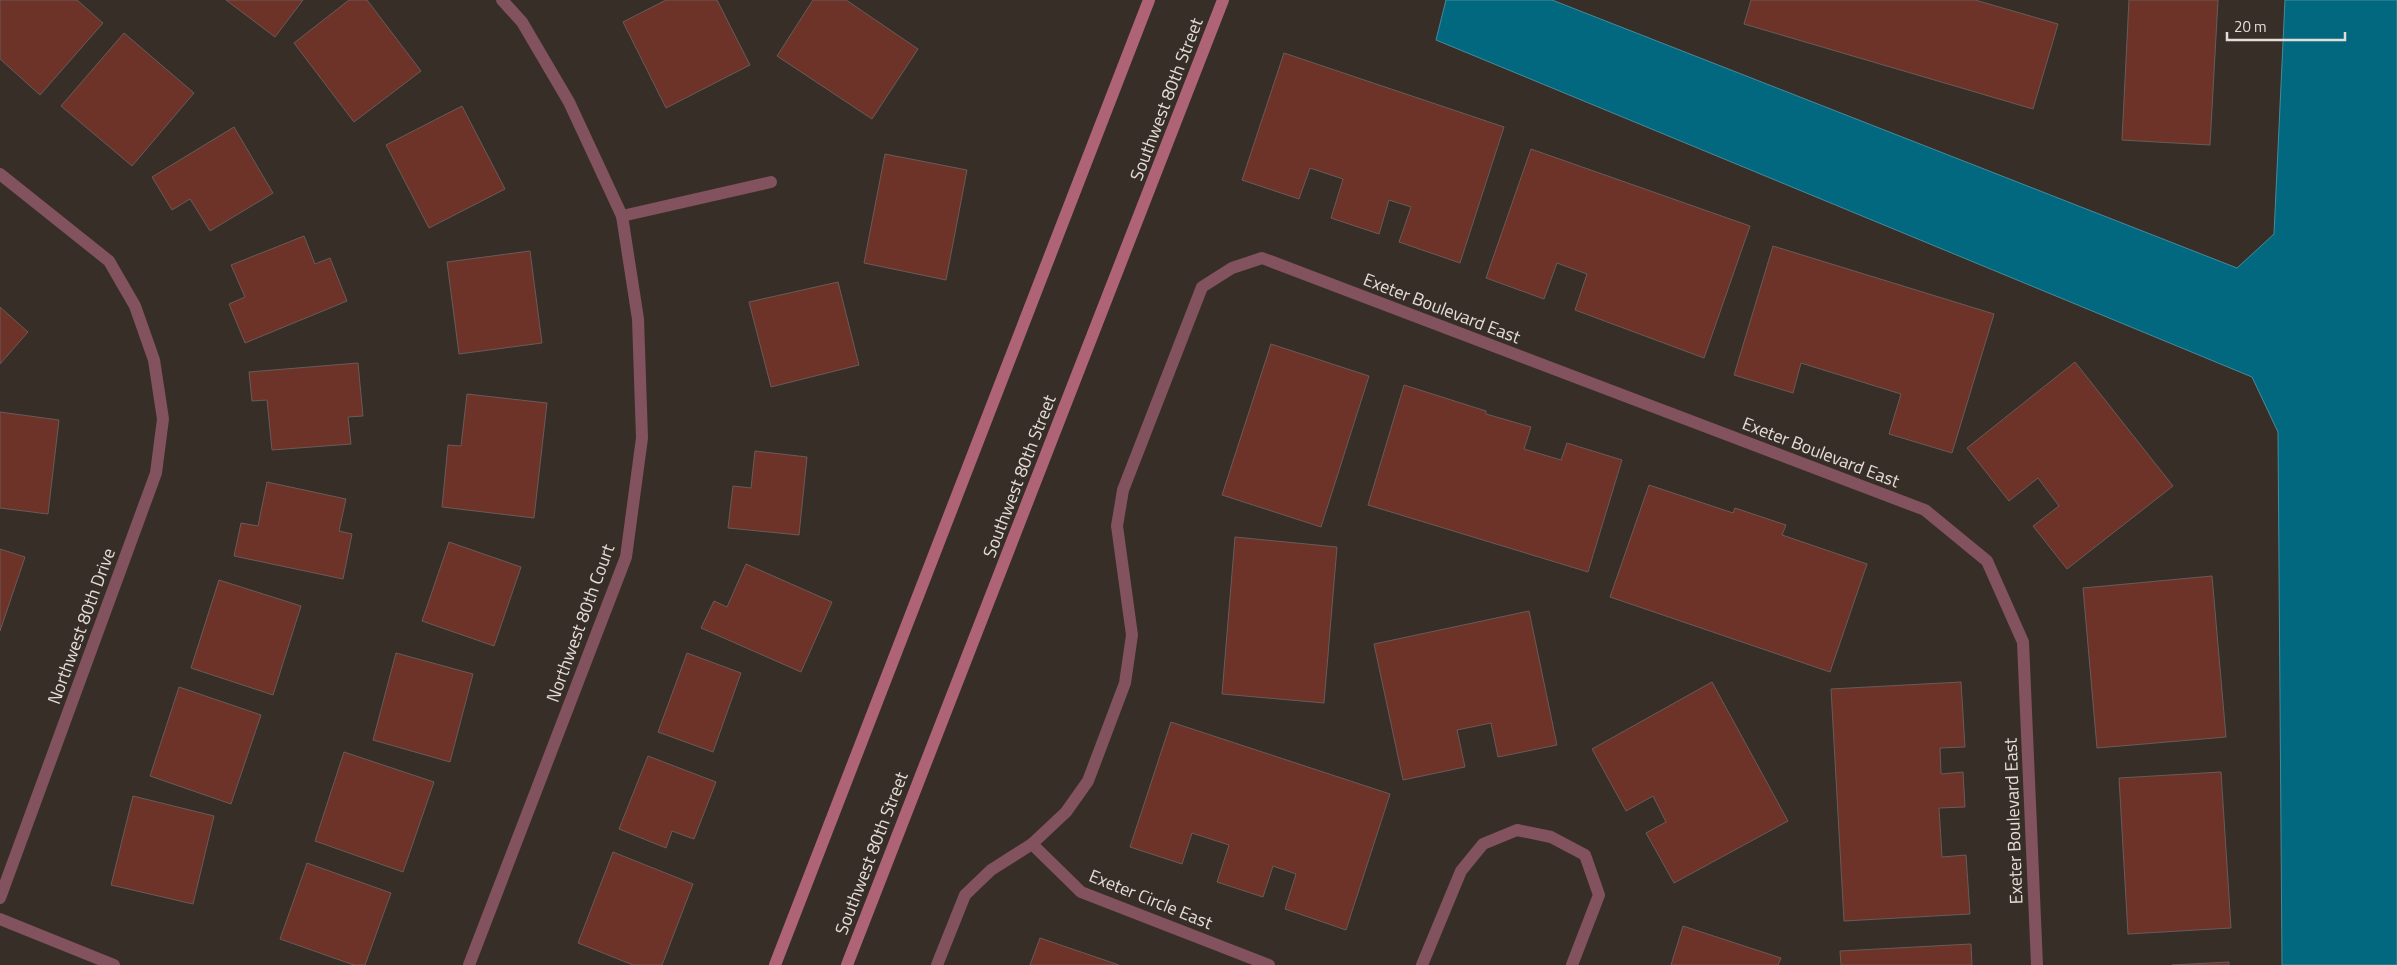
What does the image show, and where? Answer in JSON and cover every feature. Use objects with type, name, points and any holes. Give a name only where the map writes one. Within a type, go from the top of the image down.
[{"type":"street","name":"Northwest 80th Court","points":[[469,965],[626,557],[642,438],[638,319],[622,216],[569,102],[522,22],[502,0]]},
{"type":"street","points":[[775,965],[1149,0]]},
{"type":"street","name":"Southwest 80th Street","points":[[847,965],[1223,0]]},
{"type":"street","name":"Northwest 80th Drive","points":[[0,174],[109,261],[135,306],[154,360],[163,419],[156,473],[0,898]]},
{"type":"street","points":[[622,216],[771,182]]},
{"type":"street","name":"Exeter Boulevard East","points":[[937,965],[965,895],[991,870],[1032,844],[1066,812],[1088,781],[1125,683],[1132,635],[1117,526],[1124,490],[1202,287],[1232,268],[1262,258],[1925,510],[1987,561],[2024,642],[2037,965]]},
{"type":"street","points":[[1422,965],[1461,871],[1483,844],[1517,830],[1551,837],[1585,855],[1598,895],[1572,965]]},
{"type":"street","name":"Exeter Circle East","points":[[1032,844],[1081,892],[1269,965]]},
{"type":"street","points":[[0,919],[114,965]]},
{"type":"water","points":[[1446,0],[1552,0],[2237,268],[2274,234],[2285,0],[2397,0],[2397,965],[2282,965],[2278,432],[2252,377],[1436,40]]},
{"type":"building","points":[[0,0],[77,0],[103,23],[40,95],[0,59]]},
{"type":"building","points":[[226,0],[303,0],[275,37]]},
{"type":"building","points":[[349,0],[367,0],[421,71],[354,122],[294,43]]},
{"type":"building","points":[[666,0],[717,0],[750,65],[666,108],[623,22]]},
{"type":"building","points":[[813,0],[846,0],[918,49],[872,119],[777,56]]},
{"type":"building","points":[[1751,0],[1975,0],[2058,24],[2033,109],[1744,24]]},
{"type":"building","points":[[2129,0],[2218,0],[2210,145],[2122,140]]},
{"type":"building","points":[[124,33],[194,93],[132,166],[61,106]]},
{"type":"building","points":[[1284,53],[1504,127],[1460,263],[1399,242],[1411,207],[1389,200],[1379,234],[1331,218],[1343,179],[1310,168],[1299,199],[1242,180]]},
{"type":"building","points":[[462,106],[505,189],[429,228],[386,145]]},
{"type":"building","points":[[234,127],[273,193],[210,231],[190,199],[172,210],[152,177]]},
{"type":"building","points":[[1531,149],[1750,226],[1704,358],[1575,310],[1587,274],[1557,263],[1544,299],[1486,278]]},
{"type":"building","points":[[885,154],[967,170],[946,280],[864,263]]},
{"type":"building","points":[[304,236],[315,264],[330,258],[347,301],[245,343],[229,304],[245,297],[231,265]]},
{"type":"building","points":[[1773,246],[1994,314],[1952,453],[1889,434],[1901,394],[1801,363],[1793,393],[1734,375]]},
{"type":"building","points":[[530,251],[542,343],[459,354],[447,262]]},
{"type":"building","points":[[838,282],[859,365],[771,387],[749,302]]},
{"type":"building","points":[[0,307],[28,332],[0,364]]},
{"type":"building","points":[[1271,344],[1369,376],[1321,527],[1222,495]]},
{"type":"building","points":[[2075,362],[2173,486],[2067,569],[2033,526],[2059,506],[2038,478],[2009,501],[1967,448]]},
{"type":"building","points":[[358,363],[363,416],[348,417],[351,444],[272,450],[267,400],[252,401],[249,372]]},
{"type":"building","points":[[1404,385],[1486,411],[1486,414],[1531,427],[1524,449],[1561,460],[1567,443],[1622,460],[1588,572],[1368,505]]},
{"type":"building","points":[[467,394],[547,403],[534,518],[442,507],[448,445],[461,446]]},
{"type":"building","points":[[0,412],[59,420],[48,514],[0,508]]},
{"type":"building","points":[[755,451],[807,457],[799,535],[728,528],[733,486],[751,488]]},
{"type":"building","points":[[267,482],[346,499],[339,531],[352,534],[343,579],[234,556],[241,523],[258,526]]},
{"type":"building","points":[[1649,485],[1733,513],[1735,508],[1786,525],[1782,535],[1867,564],[1830,672],[1610,597]]},
{"type":"building","points":[[1235,537],[1337,547],[1324,703],[1222,694]]},
{"type":"building","points":[[449,542],[521,567],[494,646],[422,621]]},
{"type":"building","points":[[0,549],[25,557],[0,631]]},
{"type":"building","points":[[746,564],[832,602],[801,672],[701,628],[714,601],[727,607]]},
{"type":"building","points":[[2212,576],[2226,737],[2097,748],[2083,588]]},
{"type":"building","points":[[219,580],[301,606],[273,695],[191,668]]},
{"type":"building","points":[[1529,611],[1557,745],[1498,757],[1491,723],[1457,730],[1465,767],[1403,780],[1374,644]]},
{"type":"building","points":[[396,653],[473,674],[450,762],[373,740]]},
{"type":"building","points":[[687,653],[741,673],[713,752],[658,732]]},
{"type":"building","points":[[1712,682],[1788,821],[1674,883],[1646,833],[1666,822],[1653,796],[1626,811],[1592,749]]},
{"type":"building","points":[[1961,682],[1965,747],[1940,748],[1941,774],[1963,772],[1965,807],[1939,808],[1942,857],[1966,855],[1970,914],[1844,921],[1831,689]]},
{"type":"building","points":[[179,687],[261,715],[231,804],[150,776]]},
{"type":"building","points":[[1171,722],[1390,794],[1346,930],[1285,909],[1296,874],[1273,866],[1263,897],[1217,882],[1229,845],[1192,833],[1182,864],[1130,847]]},
{"type":"building","points":[[344,752],[434,782],[403,872],[315,841]]},
{"type":"building","points":[[648,756],[716,782],[694,839],[672,831],[666,848],[619,829]]},
{"type":"building","points":[[2221,772],[2231,928],[2128,934],[2119,778]]},
{"type":"building","points":[[133,796],[214,816],[193,904],[111,885]]},
{"type":"building","points":[[613,852],[693,884],[662,965],[633,965],[578,943]]},
{"type":"building","points":[[307,863],[391,893],[365,965],[354,965],[280,939]]},
{"type":"building","points":[[1683,926],[1781,958],[1778,965],[1671,965]]},
{"type":"building","points":[[1040,938],[1119,965],[1030,965]]},
{"type":"building","points":[[1971,944],[1972,965],[1841,965],[1840,951]]},
{"type":"building","points":[[2229,962],[2229,965],[2172,965]]}]
